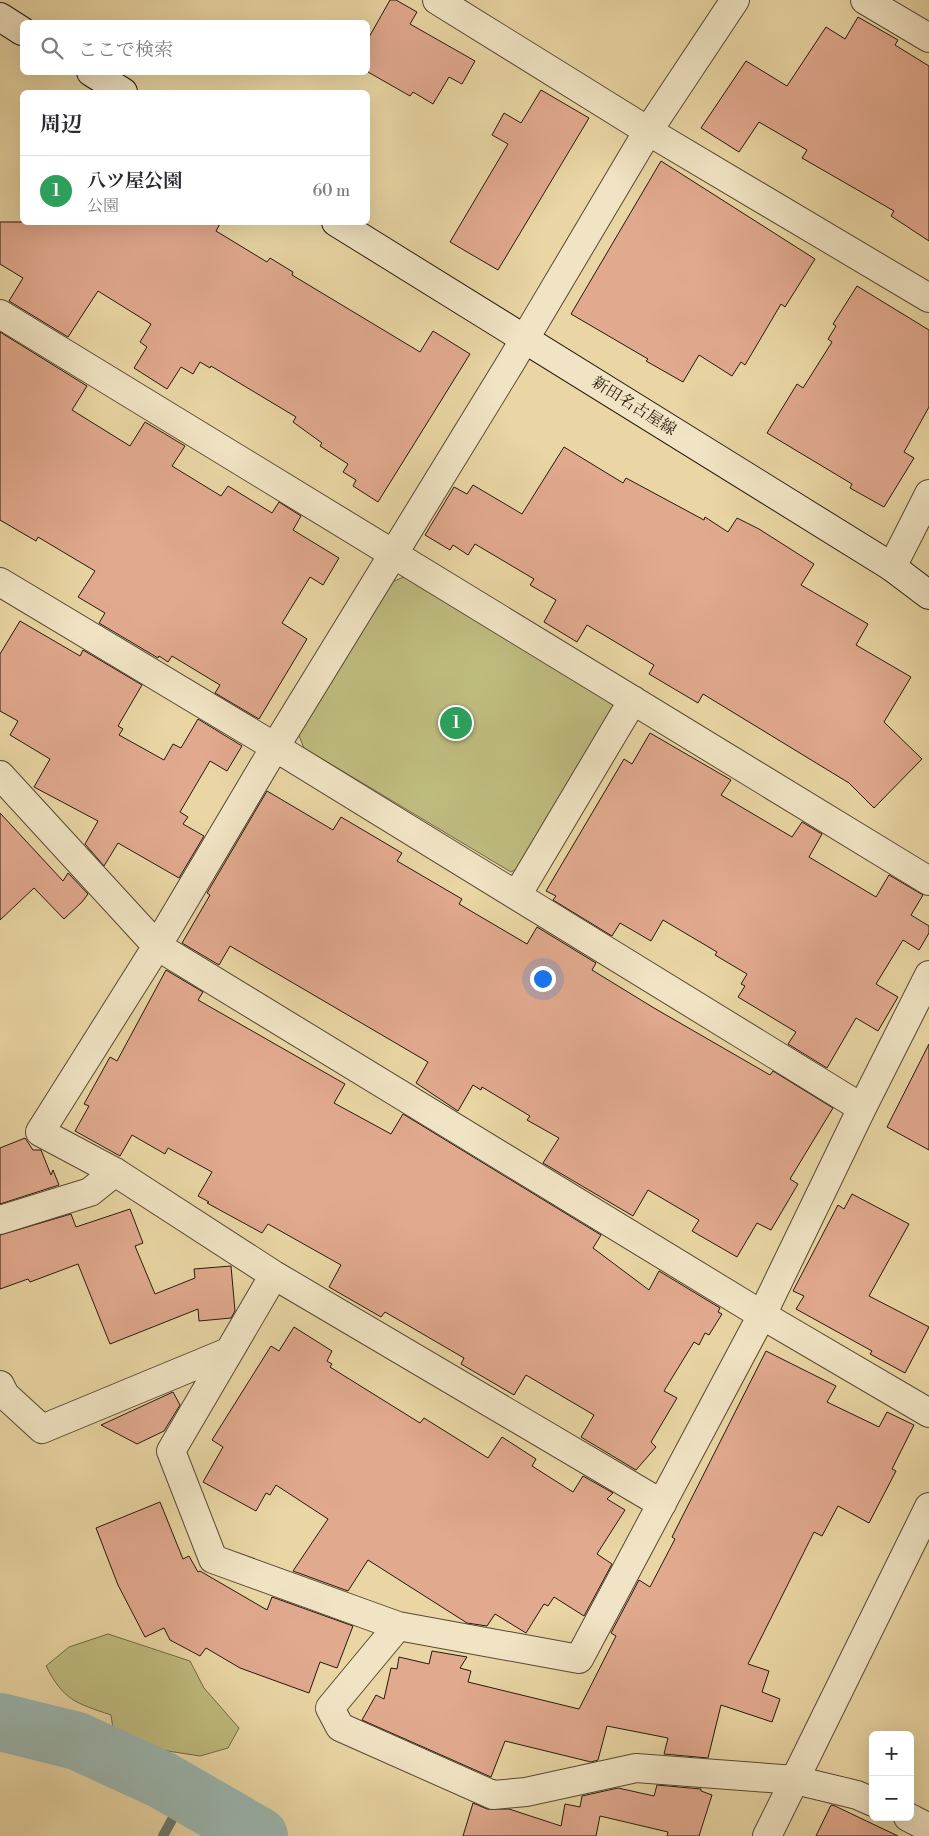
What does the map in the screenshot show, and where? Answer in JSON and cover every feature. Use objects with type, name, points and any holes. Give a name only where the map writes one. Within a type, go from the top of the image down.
[{"type":"street","points":[[437,0],[648,131],[929,298]]},
{"type":"street","points":[[662,1504],[274,1275],[115,1172],[40,1132],[157,946],[275,746],[526,338],[648,131],[735,0]]},
{"type":"street","points":[[864,0],[929,38]]},
{"type":"street","points":[[0,17],[20,30]]},
{"type":"street","points":[[96,75],[120,90]]},
{"type":"street","name":"新田名古屋線","points":[[341,225],[526,338],[892,567],[929,595]]},
{"type":"street","points":[[0,314],[393,552],[929,881]]},
{"type":"street","points":[[892,567],[929,494]]},
{"type":"street","points":[[0,582],[275,746],[862,1108]]},
{"type":"street","points":[[517,895],[634,700]]},
{"type":"street","points":[[0,775],[157,946],[762,1315],[929,1412]]},
{"type":"street","points":[[274,1275],[171,1451],[213,1559],[398,1626],[579,1660],[762,1315],[862,1108],[929,975]]},
{"type":"street","points":[[0,1220],[90,1192],[115,1172]]},
{"type":"street","points":[[0,1385],[5,1395],[42,1429],[228,1352]]},
{"type":"street","points":[[767,1836],[929,1507]]},
{"type":"street","points":[[398,1626],[330,1708],[340,1727],[494,1795],[526,1792],[636,1768],[795,1780],[857,1795],[869,1800]]},
{"type":"street","points":[[914,1820],[929,1828]]},
{"type":"shaded area","points":[[406,576],[611,698],[615,715],[524,865],[511,872],[304,748],[297,731],[392,582]]},
{"type":"shaded area","points":[[108,1634],[190,1661],[204,1688],[239,1728],[228,1748],[200,1756],[155,1749],[114,1736],[111,1715],[80,1703],[65,1694],[46,1666],[69,1647]]},
{"type":"building","points":[[390,0],[396,0],[417,12],[410,24],[475,61],[462,84],[449,77],[433,104],[413,92],[410,96],[370,73],[370,35]]},
{"type":"building","points":[[858,17],[898,40],[895,45],[929,66],[929,241],[891,216],[894,211],[802,158],[807,150],[759,122],[739,152],[701,128],[746,61],[787,86],[826,27],[845,39]]},
{"type":"building","points":[[541,90],[589,118],[498,270],[450,242],[508,144],[492,135],[504,113],[521,123]]},
{"type":"building","points":[[661,161],[815,259],[785,307],[781,304],[745,365],[741,362],[732,376],[699,355],[683,382],[571,314]]},
{"type":"building","points":[[0,222],[20,222],[20,225],[219,225],[216,231],[267,262],[270,258],[293,272],[292,275],[420,352],[433,331],[470,354],[378,502],[353,486],[356,480],[343,472],[348,464],[320,446],[322,443],[293,422],[296,417],[211,366],[210,368],[200,362],[193,374],[181,367],[167,389],[134,368],[147,347],[140,342],[151,324],[98,291],[68,337],[9,301],[23,278],[0,264]]},
{"type":"building","points":[[857,286],[929,330],[929,407],[904,452],[914,458],[884,507],[850,488],[852,484],[767,433],[797,384],[803,388],[832,342],[828,339],[836,326],[833,324]]},
{"type":"building","points":[[0,332],[87,386],[72,410],[130,446],[145,422],[185,446],[172,466],[221,496],[228,486],[272,513],[279,502],[301,516],[293,530],[339,558],[323,585],[310,577],[282,623],[307,639],[259,719],[215,693],[220,685],[172,656],[168,662],[159,656],[158,658],[99,623],[105,613],[78,597],[95,571],[38,537],[36,541],[0,520]]},
{"type":"building","points":[[564,447],[623,483],[626,478],[704,520],[705,517],[728,532],[737,518],[759,529],[814,564],[801,585],[868,624],[856,645],[911,677],[884,722],[922,759],[874,808],[849,783],[703,694],[698,703],[649,674],[654,665],[587,625],[577,642],[544,622],[556,600],[530,585],[534,579],[475,544],[468,555],[453,545],[450,550],[425,535],[454,487],[467,494],[473,485],[522,514]]},
{"type":"building","points":[[20,621],[80,656],[83,650],[142,685],[118,726],[123,729],[119,735],[164,760],[173,744],[181,748],[198,719],[242,746],[227,771],[210,761],[180,812],[188,817],[183,824],[204,836],[179,878],[118,843],[104,866],[85,844],[98,821],[34,787],[50,759],[10,735],[18,721],[0,711],[0,654]]},
{"type":"building","points":[[650,733],[731,780],[721,795],[792,837],[802,822],[822,834],[809,857],[876,897],[889,875],[923,895],[911,915],[929,926],[929,933],[919,950],[903,940],[876,984],[898,997],[878,1031],[856,1018],[827,1068],[788,1044],[796,1032],[738,997],[745,986],[741,984],[747,974],[715,955],[717,952],[663,920],[651,941],[620,923],[612,936],[553,900],[556,896],[546,891],[624,759],[632,764]]},
{"type":"building","points":[[267,791],[333,830],[341,817],[402,853],[397,861],[462,899],[459,904],[527,944],[537,927],[596,963],[592,970],[654,1008],[770,1075],[773,1071],[833,1108],[790,1179],[798,1184],[771,1230],[757,1223],[737,1257],[692,1231],[699,1220],[648,1190],[633,1216],[543,1163],[559,1138],[527,1120],[530,1116],[482,1087],[481,1090],[473,1085],[458,1111],[416,1083],[428,1062],[230,946],[219,965],[182,943],[210,895],[207,893]]},
{"type":"building","points":[[0,813],[63,881],[68,873],[88,894],[64,919],[34,888],[0,920]]},
{"type":"building","points":[[166,970],[203,992],[198,1000],[345,1084],[334,1103],[391,1134],[403,1114],[601,1235],[593,1248],[649,1290],[659,1271],[720,1308],[718,1312],[722,1314],[709,1335],[705,1333],[699,1345],[694,1342],[664,1391],[677,1398],[651,1442],[656,1447],[636,1470],[581,1437],[594,1415],[526,1375],[514,1395],[461,1364],[464,1358],[385,1312],[381,1317],[329,1287],[341,1265],[268,1224],[262,1233],[207,1203],[209,1202],[198,1196],[212,1172],[168,1148],[165,1154],[132,1135],[120,1156],[75,1131],[89,1106],[84,1104],[110,1057],[117,1061]]},
{"type":"building","points":[[929,1044],[929,1150],[887,1127]]},
{"type":"building","points":[[25,1138],[33,1150],[41,1150],[51,1175],[53,1170],[59,1185],[0,1204],[0,1148]]},
{"type":"building","points":[[852,1194],[909,1224],[869,1296],[929,1327],[905,1373],[870,1354],[872,1351],[796,1309],[804,1296],[793,1291],[838,1205],[844,1209]]},
{"type":"building","points":[[130,1209],[143,1243],[135,1246],[155,1294],[195,1278],[194,1269],[231,1266],[235,1311],[231,1318],[199,1321],[198,1309],[110,1344],[78,1264],[30,1282],[28,1279],[0,1289],[0,1235],[71,1214],[76,1227]]},
{"type":"building","points":[[294,1327],[332,1351],[327,1361],[332,1364],[330,1367],[420,1423],[424,1418],[488,1458],[502,1437],[536,1459],[532,1466],[573,1492],[583,1476],[613,1493],[607,1499],[625,1510],[597,1554],[612,1564],[584,1616],[554,1597],[548,1606],[544,1604],[526,1633],[495,1614],[487,1626],[467,1623],[368,1560],[348,1591],[293,1571],[328,1519],[276,1485],[270,1495],[266,1493],[256,1511],[203,1482],[223,1447],[212,1440],[271,1346],[279,1351]]},
{"type":"building","points":[[766,1351],[836,1386],[827,1402],[879,1427],[887,1412],[914,1425],[892,1469],[896,1471],[869,1523],[838,1506],[822,1536],[814,1532],[748,1664],[769,1671],[762,1692],[780,1699],[772,1722],[721,1705],[708,1758],[664,1754],[668,1738],[607,1726],[598,1760],[591,1762],[505,1741],[491,1777],[362,1720],[376,1695],[384,1699],[391,1668],[397,1669],[399,1657],[429,1664],[432,1651],[467,1657],[460,1668],[471,1671],[468,1682],[579,1709],[616,1636],[611,1633],[639,1580],[650,1587],[675,1539],[672,1537]]},
{"type":"building","points":[[173,1392],[180,1405],[164,1431],[137,1444],[101,1425]]},
{"type":"building","points":[[160,1502],[183,1559],[189,1556],[198,1572],[200,1571],[267,1610],[272,1597],[353,1626],[337,1668],[320,1662],[309,1693],[240,1668],[206,1648],[200,1656],[170,1640],[164,1628],[145,1637],[118,1585],[96,1528]]},
{"type":"building","points":[[657,1785],[701,1789],[701,1791],[712,1795],[699,1836],[667,1836],[668,1832],[600,1816],[596,1836],[463,1836],[473,1803],[487,1809],[509,1809],[561,1826],[565,1804],[580,1807],[582,1796],[618,1788],[654,1796]]},
{"type":"building","points":[[831,1805],[835,1806],[898,1836],[816,1836]]},
{"type":"waterway","points":[[0,1722],[77,1741],[162,1780],[259,1836]]},
{"type":"waterway","points":[[0,1744],[11,1725]]},
{"type":"waterway","points":[[163,1836],[186,1794]]},
{"type":"place","name":"八ツ屋公園","points":[[456,723]]}]
